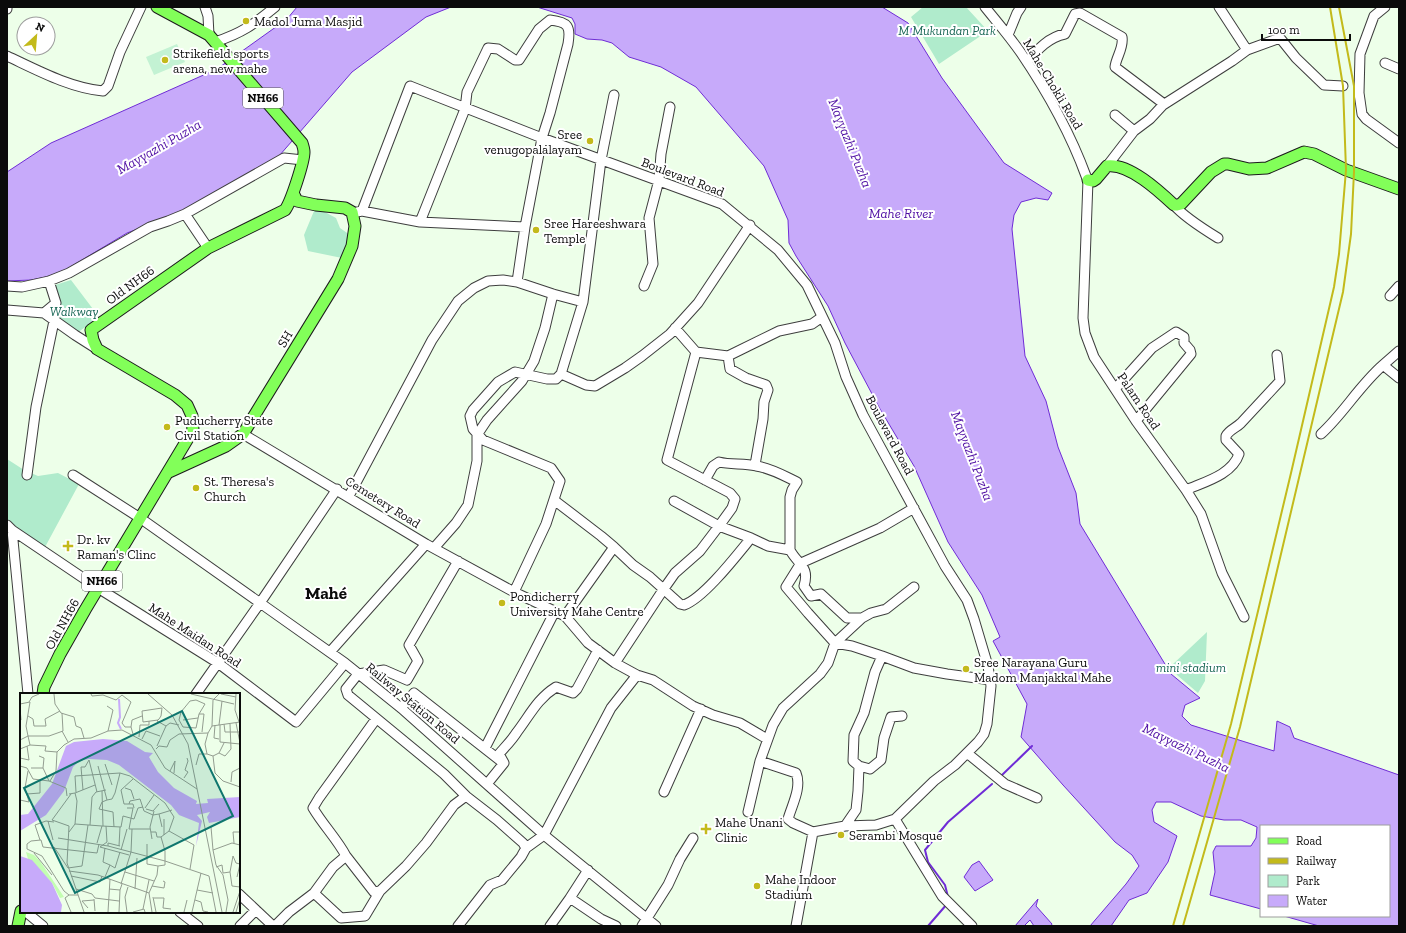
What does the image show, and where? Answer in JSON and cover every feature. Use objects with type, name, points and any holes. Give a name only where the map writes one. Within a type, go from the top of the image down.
[{"type":"main road","name":"NH66","points":[[157,7],[212,38],[302,143],[304,152],[303,160]]},
{"type":"main road","points":[[1088,180],[1093,181],[1096,179],[1107,166],[1120,166],[1152,185],[1177,205],[1181,204],[1211,172],[1224,164],[1249,170],[1267,168],[1304,152],[1314,154],[1346,170],[1399,189]]},
{"type":"main road","points":[[285,210],[293,193],[303,160]]},
{"type":"main road","points":[[293,193],[297,201],[316,205],[345,208],[357,212]]},
{"type":"main road","points":[[285,210],[316,205]]},
{"type":"main road","name":"Old NH66","points":[[91,330],[208,248],[285,210]]},
{"type":"main road","name":"SH","points":[[169,472],[226,446],[243,434],[338,279],[352,246],[357,212]]},
{"type":"main road","points":[[91,330],[97,349]]},
{"type":"main road","name":"Old NH66","points":[[43,693],[44,687],[60,654],[193,430],[192,416],[187,405],[175,395],[97,349]]},
{"type":"main road","points":[[18,926],[21,913]]},
{"type":"street","points":[[7,56],[71,84],[93,90],[103,90],[108,86],[120,52],[141,7]]},
{"type":"street","points":[[205,7],[212,38],[232,36],[248,29],[275,7]]},
{"type":"street","name":"Mahe-Chokli Road","points":[[985,7],[1008,35],[1036,75],[1069,136],[1088,180]]},
{"type":"street","points":[[1008,35],[1016,13],[1021,7]]},
{"type":"street","points":[[1219,7],[1247,50]]},
{"type":"street","points":[[1385,7],[1374,16],[1360,54],[1360,107],[1362,114],[1366,119],[1399,143]]},
{"type":"street","points":[[1027,62],[1048,41],[1059,35],[1066,34],[1075,14],[1080,13],[1122,38],[1123,42],[1115,62],[1115,67],[1164,104]]},
{"type":"street","points":[[420,222],[465,109],[467,92],[488,48],[498,49],[515,60],[519,60],[539,29],[550,20],[559,21],[566,24],[570,29],[570,33],[542,138],[525,227],[517,282]]},
{"type":"street","points":[[1107,166],[1134,131],[1150,119],[1164,104],[1247,50],[1280,38],[1296,58],[1324,85],[1343,86]]},
{"type":"street","points":[[1385,63],[1399,69]]},
{"type":"street","name":"Boulevard Road","points":[[357,212],[410,86],[465,109],[722,204],[778,250],[807,285],[835,343],[846,377],[863,415],[945,566],[967,600],[974,619],[991,680],[987,724],[984,734],[955,765],[934,781],[895,819]]},
{"type":"street","points":[[514,592],[546,524],[560,481],[551,468],[483,440],[473,429],[470,416],[473,410],[498,382],[515,372],[547,380],[556,379],[561,374],[583,302],[601,160],[614,96]]},
{"type":"street","points":[[644,286],[653,264],[649,218],[659,180],[661,154],[670,106]]},
{"type":"street","points":[[1115,115],[1134,131]]},
{"type":"street","points":[[7,286],[22,287],[50,281],[150,227],[185,214],[284,158],[303,160]]},
{"type":"street","name":"Palam Road","points":[[1088,180],[1084,300],[1085,333],[1094,357],[1201,514],[1222,573],[1244,617]]},
{"type":"street","points":[[1174,204],[1199,225],[1218,238]]},
{"type":"street","points":[[357,212],[420,222],[525,227]]},
{"type":"street","points":[[185,214],[208,248]]},
{"type":"street","points":[[561,374],[586,385],[594,386],[642,356],[670,334],[698,303],[750,226]]},
{"type":"street","points":[[349,496],[432,340],[458,301],[474,288],[488,281],[503,280],[517,282],[583,302]]},
{"type":"street","points":[[44,313],[56,303],[50,281]]},
{"type":"street","points":[[1390,296],[1399,286]]},
{"type":"street","points":[[553,294],[540,345],[534,361],[522,381],[487,420],[477,434],[477,460],[468,505],[456,523],[430,546],[514,592],[565,616],[588,643],[615,663],[637,675],[653,680],[701,709],[713,715],[740,723],[767,739]]},
{"type":"street","points":[[7,310],[44,313],[97,349]]},
{"type":"street","points":[[675,328],[696,352],[728,356],[779,331],[812,324],[822,317]]},
{"type":"street","points":[[27,475],[36,407],[54,321]]},
{"type":"street","points":[[82,340],[91,330]]},
{"type":"street","points":[[1115,389],[1152,348],[1176,332],[1184,337],[1184,343],[1190,350],[1191,354],[1136,420]]},
{"type":"street","points":[[1321,434],[1334,422],[1374,372],[1399,351]]},
{"type":"street","points":[[615,663],[663,590],[682,566],[700,551],[732,508],[735,499],[730,493],[667,460],[696,352]]},
{"type":"street","points":[[1186,490],[1223,473],[1237,459],[1238,454],[1226,440],[1226,436],[1230,430],[1236,428],[1241,423],[1280,380],[1277,355]]},
{"type":"street","points":[[728,356],[730,369],[746,378],[766,385],[768,390],[764,402],[764,419],[755,465]]},
{"type":"street","points":[[1383,365],[1399,378]]},
{"type":"street","name":"Cemetery Road","points":[[243,434],[349,496],[430,546],[330,652]]},
{"type":"street","points":[[705,480],[713,466],[718,462],[733,465],[755,465],[766,468],[797,482],[790,497],[790,550],[801,563],[807,577],[804,586],[811,596],[821,594],[846,618],[862,618]]},
{"type":"street","name":"Railway Station Road","points":[[73,475],[140,518],[345,663],[401,708],[544,835],[588,870],[644,922],[656,926]]},
{"type":"street","points":[[197,693],[337,489]]},
{"type":"street","points":[[554,500],[602,536],[680,604],[688,604],[696,599],[751,538]]},
{"type":"street","points":[[674,501],[719,526],[768,546],[790,550]]},
{"type":"street","points":[[914,508],[880,528],[801,563],[786,587],[808,614],[835,643],[852,646],[914,668],[991,680]]},
{"type":"street","name":"Mahe Maidan Road","points":[[9,528],[98,588],[218,664],[296,722],[345,663]]},
{"type":"street","name":"Mahe Maidan Road","points":[[9,528],[28,693]]},
{"type":"street","points":[[565,616],[614,548]]},
{"type":"street","points":[[458,561],[409,645],[418,661],[407,680],[384,670],[358,674],[346,689],[348,695],[444,774],[466,796],[497,820],[523,843],[526,848]]},
{"type":"street","points":[[748,812],[760,761],[767,739],[772,725],[784,708],[820,674],[828,663],[835,643],[862,618],[871,612],[886,609],[914,587]]},
{"type":"street","points":[[485,748],[555,611]]},
{"type":"street","points":[[504,763],[499,754],[517,733],[531,712],[546,694],[556,687],[573,693],[577,689],[598,650]]},
{"type":"street","points":[[882,656],[875,672],[864,713],[854,735],[853,761],[859,766],[870,769],[881,760],[884,738],[891,717],[902,716]]},
{"type":"street","points":[[458,926],[490,885],[502,880],[521,857],[526,848],[544,835],[612,708],[637,675]]},
{"type":"street","points":[[401,708],[414,692],[504,763]]},
{"type":"street","points":[[664,792],[701,709]]},
{"type":"street","points":[[376,719],[323,791],[313,808],[320,820],[341,846],[346,856],[374,892],[380,891]]},
{"type":"street","points":[[967,753],[1005,784],[1037,798]]},
{"type":"street","points":[[760,761],[796,774],[799,779],[798,786],[788,819],[793,823],[813,832],[845,826],[876,825],[895,819],[942,896],[972,926]]},
{"type":"street","points":[[487,784],[504,763]]},
{"type":"street","points":[[845,826],[856,810],[859,766]]},
{"type":"street","points":[[314,893],[341,918],[365,916],[380,891],[426,844],[454,805],[466,796]]},
{"type":"street","points":[[796,926],[813,832]]},
{"type":"street","points":[[644,922],[668,885],[680,859],[693,838]]},
{"type":"street","points":[[240,895],[274,926],[289,912],[314,893],[333,867],[346,856]]},
{"type":"street","points":[[550,926],[588,870]]},
{"type":"street","points":[[570,898],[602,919],[616,926]]},
{"type":"street","points":[[240,926],[256,910]]},
{"type":"street","points":[[27,913],[43,926]]},
{"type":"street","points":[[181,913],[198,926]]},
{"type":"green space","name":"M Mukundan Park","points":[[923,7],[966,7],[988,31],[939,64],[911,17]]},
{"type":"green space","name":"Strikefield sports arena, new mahe","points":[[177,44],[185,62],[154,75],[146,57]]},
{"type":"green space","points":[[314,211],[323,211],[336,218],[340,228],[350,235],[342,258],[308,251],[304,235]]},
{"type":"green space","name":"Walkway","points":[[71,280],[99,317],[77,333],[48,313],[58,304],[52,286]]},
{"type":"green space","points":[[7,459],[24,470],[38,476],[58,473],[79,484],[44,549],[7,520]]},
{"type":"green space","name":"mini stadium","points":[[1207,632],[1205,681],[1198,693],[1177,675],[1172,665]]},
{"type":"water","name":"Mayyazhi Puzha","points":[[297,7],[451,7],[426,17],[352,72],[279,156],[182,212],[127,233],[62,272],[31,280],[7,281],[7,172],[51,143],[217,69],[287,19]]},
{"type":"water","name":"Mahe River","points":[[537,7],[882,7],[908,23],[942,78],[1004,163],[1052,193],[1048,200],[1036,198],[1021,202],[1014,215],[1012,229],[1025,356],[1046,401],[1058,447],[1076,493],[1080,524],[1171,674],[1200,698],[1185,705],[1182,716],[1191,725],[1274,751],[1277,721],[1290,727],[1294,738],[1399,775],[1399,926],[1319,926],[1288,917],[1390,917],[1390,825],[1260,825],[1260,909],[1210,895],[1215,872],[1213,852],[1216,846],[1251,846],[1256,838],[1257,827],[1241,820],[1224,820],[1201,816],[1171,802],[1156,802],[1152,810],[1154,822],[1177,836],[1168,862],[1147,893],[1129,900],[1111,926],[1090,926],[1126,884],[1139,866],[1132,855],[1115,842],[1021,737],[1027,704],[993,641],[1000,637],[982,595],[948,542],[914,466],[880,409],[845,343],[828,306],[789,243],[788,220],[764,166],[696,87],[661,67],[629,57],[612,43],[602,40],[587,39],[575,34],[575,24],[572,18]]},
{"type":"water","points":[[979,861],[993,880],[975,891],[964,877],[972,865]]},
{"type":"water","points":[[1038,899],[1036,906],[1052,924],[1051,926],[1034,926],[1030,920],[1024,926],[1015,926]]},
{"type":"waterway","points":[[1001,776],[1032,746]]},
{"type":"waterway","points":[[948,897],[945,885],[928,862],[925,850],[948,822],[992,784]]},
{"type":"waterway","points":[[928,926],[947,904]]},
{"type":"railway","points":[[1173,926],[1231,724],[1334,287],[1339,254],[1346,170],[1343,86],[1330,7]]},
{"type":"railway","points":[[1183,926],[1240,727],[1343,292],[1351,234],[1354,172],[1354,86],[1339,7]]},
{"type":"place","name":"Madol Juma Masjid","points":[[246,21]]},
{"type":"place","name":"Strikefield sports arena, new mahe","points":[[165,60]]},
{"type":"place","name":"Sree venugopalalayam","points":[[590,141]]},
{"type":"place","name":"Sree Hareeshwara Temple","points":[[536,230]]},
{"type":"place","name":"Puducherry State Civil Station","points":[[167,427]]},
{"type":"place","name":"St. Theresa's Church","points":[[196,488]]},
{"type":"place","name":"Dr. kv Raman's Clinc","points":[[68,546]]},
{"type":"place","name":"Pondicherry University Mahe Centre","points":[[502,603]]},
{"type":"place","name":"Sree Narayana Guru Madom Manjakkal Mahe","points":[[966,669]]},
{"type":"place","name":"Mahe Unani Clinic","points":[[706,829]]},
{"type":"place","name":"Serambi Mosque","points":[[841,835]]},
{"type":"place","name":"Mahe Indoor Stadium","points":[[757,886]]},
{"type":"district","name":"Mahé","points":[[326,593]]}]
